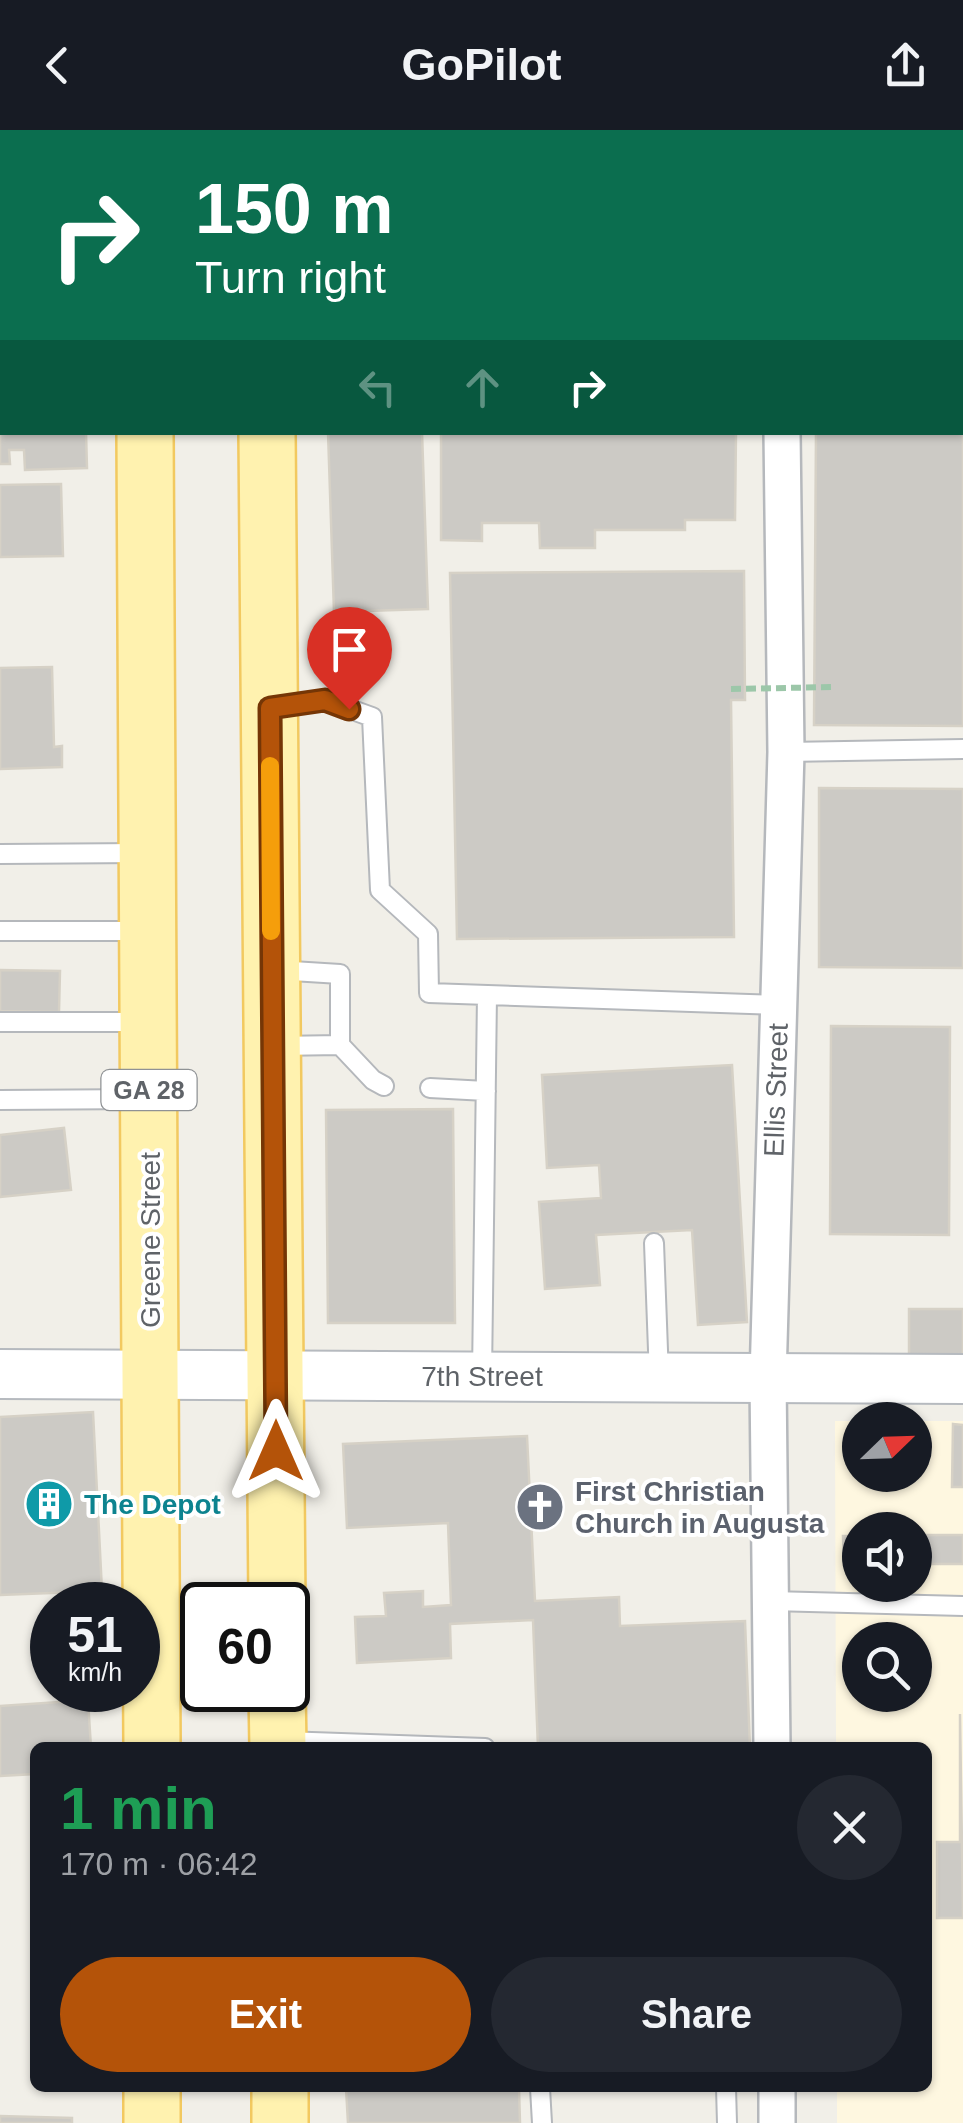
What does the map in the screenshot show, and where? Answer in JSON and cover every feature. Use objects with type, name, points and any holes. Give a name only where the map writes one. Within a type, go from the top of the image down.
[{"type":"main road","name":"Greene Street","points":[[145,435],[152,1742]]},
{"type":"main road","points":[[267,435],[277,1582]]},
{"type":"main road","name":"7th Street","points":[[0,1374],[963,1379]]},
{"type":"main road","points":[[152,2092],[152,2123]]},
{"type":"main road","points":[[280,2092],[280,2123]]},
{"type":"street","name":"Ellis Street","points":[[772,1742],[768,1378],[786,752],[782,435]]},
{"type":"street","points":[[777,2092],[778,2123]]},
{"type":"lane","points":[[270,708],[325,700],[372,717],[380,890],[428,934],[430,994],[778,1005]]},
{"type":"lane","points":[[786,752],[963,749]]},
{"type":"lane","points":[[0,854],[148,853]]},
{"type":"lane","points":[[0,931],[148,930]]},
{"type":"lane","points":[[272,969],[340,974],[340,1045],[373,1080],[384,1086]]},
{"type":"lane","points":[[482,1376],[487,996]]},
{"type":"lane","points":[[0,1022],[148,1022]]},
{"type":"lane","points":[[272,1046],[340,1045]]},
{"type":"lane","points":[[430,1088],[486,1091]]},
{"type":"lane","points":[[0,1100],[149,1099]]},
{"type":"lane","points":[[654,1243],[659,1377]]},
{"type":"lane","points":[[771,1601],[963,1606]]},
{"type":"lane","points":[[278,1726],[429,1742]]},
{"type":"lane","points":[[540,2092],[542,2123]]},
{"type":"lane","points":[[726,2092],[727,2123]]},
{"type":"path","points":[[731,689],[834,687]]},
{"type":"shaded area","points":[[835,1421],[842,1421],[842,1492],[932,1492],[932,1421],[963,1421],[963,2123],[837,2123],[837,2092],[932,2092],[932,1742],[836,1742]]},
{"type":"building","points":[[0,435],[86,435],[87,468],[25,470],[24,450],[9,450],[10,464],[0,464]]},
{"type":"building","points":[[328,435],[422,435],[428,609],[334,612]]},
{"type":"building","points":[[441,435],[736,435],[735,520],[685,520],[685,530],[595,530],[595,548],[540,548],[539,523],[482,523],[482,541],[441,540]]},
{"type":"building","points":[[816,435],[963,435],[963,726],[814,725]]},
{"type":"building","points":[[61,484],[63,556],[0,557],[0,485]]},
{"type":"building","points":[[744,571],[745,700],[731,700],[734,937],[457,939],[450,573]]},
{"type":"building","points":[[52,667],[54,747],[62,746],[62,767],[0,769],[0,668]]},
{"type":"building","points":[[819,788],[963,789],[963,968],[819,967]]},
{"type":"building","points":[[0,970],[60,971],[59,1012],[0,1011]]},
{"type":"building","points":[[831,1026],[950,1027],[949,1235],[830,1234]]},
{"type":"building","points":[[732,1065],[747,1322],[698,1325],[692,1230],[596,1235],[600,1285],[545,1289],[539,1202],[601,1198],[599,1165],[547,1168],[542,1075]]},
{"type":"building","points":[[453,1109],[455,1323],[328,1323],[326,1110]]},
{"type":"building","points":[[64,1128],[71,1190],[0,1197],[0,1135]]},
{"type":"building","points":[[909,1309],[963,1309],[963,1360],[909,1359]]},
{"type":"building","name":"The Depot","points":[[93,1412],[102,1582],[30,1582],[30,1594],[0,1595],[0,1417]]},
{"type":"building","points":[[953,1424],[963,1425],[963,1487],[952,1487]]},
{"type":"building","points":[[527,1436],[535,1601],[619,1597],[620,1626],[745,1621],[750,1742],[538,1742],[533,1620],[450,1624],[451,1658],[357,1663],[355,1617],[386,1616],[384,1593],[423,1591],[423,1607],[451,1605],[448,1523],[347,1528],[343,1444]]},
{"type":"building","points":[[932,1535],[963,1535],[963,1564],[932,1564]]},
{"type":"building","points":[[30,1704],[30,1712],[89,1712],[91,1742],[30,1742],[30,1774],[0,1776],[0,1706]]},
{"type":"building","points":[[960,1714],[963,1918],[937,1918],[937,1842],[960,1842]]},
{"type":"building","points":[[346,2092],[519,2092],[520,2123],[348,2123]]},
{"type":"building","points":[[0,2116],[72,2118],[72,2123],[0,2123]]},
{"type":"slow traffic","points":[[270,766],[271,931]]},
{"type":"place","name":"The Depot","points":[[49,1504]]},
{"type":"place","name":"First Christian Church in Augusta","points":[[540,1507]]},
{"type":"route","points":[[276,1451],[270,708],[325,700],[349,709]]}]
